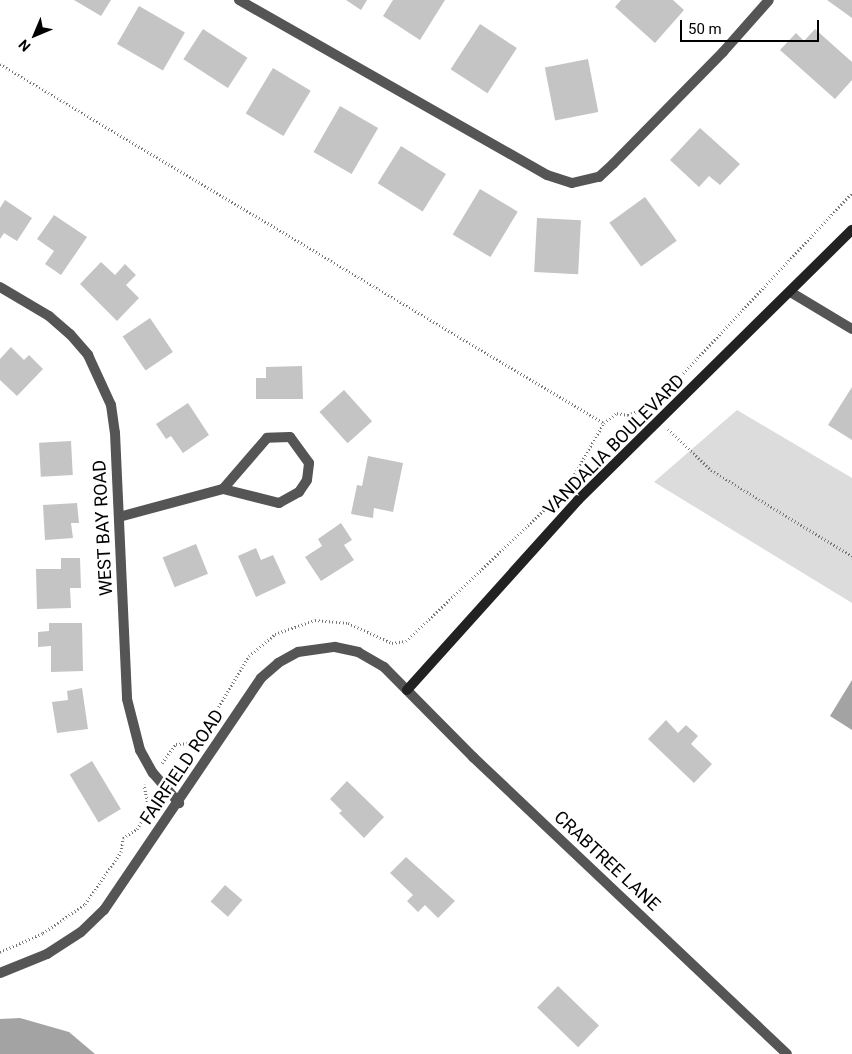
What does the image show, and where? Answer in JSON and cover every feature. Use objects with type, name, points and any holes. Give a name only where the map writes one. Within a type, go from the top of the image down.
[{"type":"street","points":[[239,0],[547,176],[572,183],[599,177],[614,164],[724,52],[769,0]]},
{"type":"street","name":"VANDALIA BOULEVARD","points":[[407,690],[578,500],[792,293],[852,230]]},
{"type":"street","name":"WEST BAY ROAD","points":[[0,287],[49,316],[70,334],[88,355],[102,379],[111,405],[115,433],[127,699],[140,750],[153,773],[179,803]]},
{"type":"street","points":[[792,293],[852,329]]},
{"type":"street","points":[[119,517],[224,489],[279,503],[298,492],[307,480],[309,463],[290,437],[267,438],[224,489]]},
{"type":"street","name":"FAIRFIELD ROAD","points":[[0,973],[47,954],[96,918],[116,896],[261,678],[278,663],[298,652],[328,647],[358,652],[384,666],[407,690]]},
{"type":"street","name":"CRABTREE LANE","points":[[407,690],[473,757],[787,1054]]},
{"type":"path","points":[[0,64],[604,423]]},
{"type":"path","points":[[669,388],[852,193]]},
{"type":"path","points":[[0,952],[44,933],[85,904],[121,852],[123,838],[137,830],[145,816],[148,805],[144,783],[176,744],[192,743],[206,728],[249,656],[275,634],[315,620],[348,623],[392,643],[406,641],[566,490],[604,423],[617,413],[628,415],[647,407],[662,396]]},
{"type":"path","points":[[647,407],[711,470],[852,556]]},
{"type":"shaded area","points":[[737,410],[852,478],[852,603],[654,482]]},
{"type":"shaded area","points":[[852,680],[852,730],[830,716]]},
{"type":"shaded area","points":[[20,1018],[69,1032],[95,1054],[0,1054],[0,1019]]},
{"type":"building","points":[[74,0],[111,0],[101,16]]},
{"type":"building","points":[[346,0],[367,0],[361,10]]},
{"type":"building","points":[[393,0],[445,0],[420,40],[383,16]]},
{"type":"building","points":[[621,0],[673,0],[684,10],[655,43],[615,7]]},
{"type":"building","points":[[827,0],[852,0],[852,18]]},
{"type":"building","points":[[139,6],[185,32],[163,71],[117,44]]},
{"type":"building","points":[[480,24],[517,48],[487,93],[451,69]]},
{"type":"building","points":[[203,29],[247,58],[228,88],[183,59]]},
{"type":"building","points":[[815,29],[852,62],[852,80],[835,99],[780,50],[796,33],[804,41]]},
{"type":"building","points":[[588,59],[598,112],[555,120],[545,67]]},
{"type":"building","points":[[273,68],[311,91],[283,136],[246,113]]},
{"type":"building","points":[[340,106],[378,128],[352,174],[314,152]]},
{"type":"building","points":[[700,128],[740,164],[720,185],[709,176],[699,187],[670,160]]},
{"type":"building","points":[[401,146],[446,174],[423,211],[378,183]]},
{"type":"building","points":[[480,189],[518,212],[490,257],[453,234]]},
{"type":"building","points":[[645,197],[677,241],[641,267],[609,223]]},
{"type":"building","points":[[5,200],[32,218],[17,241],[4,233],[0,239],[0,208]]},
{"type":"building","points":[[54,215],[87,237],[61,275],[45,264],[54,251],[37,239]]},
{"type":"building","points":[[537,218],[581,220],[578,274],[534,272]]},
{"type":"building","points":[[101,262],[115,275],[125,264],[136,275],[126,285],[139,298],[117,321],[80,284]]},
{"type":"building","points":[[150,318],[173,352],[146,370],[123,336]]},
{"type":"building","points":[[11,347],[24,360],[29,355],[43,369],[17,396],[0,380],[0,359]]},
{"type":"building","points":[[302,366],[303,399],[256,399],[256,378],[266,378],[266,367]]},
{"type":"building","points":[[852,387],[852,440],[828,425]]},
{"type":"building","points":[[344,390],[372,421],[348,443],[319,412]]},
{"type":"building","points":[[188,403],[209,435],[183,453],[171,436],[166,439],[156,424]]},
{"type":"building","points":[[71,441],[73,475],[41,477],[39,443]]},
{"type":"building","points":[[368,456],[403,463],[393,512],[374,508],[373,518],[351,514],[357,485],[362,486]]},
{"type":"building","points":[[77,503],[79,523],[71,523],[73,538],[45,540],[43,505]]},
{"type":"building","points":[[341,523],[352,540],[344,545],[354,560],[321,581],[305,557],[322,546],[318,539]]},
{"type":"building","points":[[196,544],[208,574],[175,587],[163,557]]},
{"type":"building","points":[[256,548],[261,560],[273,555],[286,583],[256,597],[238,556]]},
{"type":"building","points":[[61,558],[80,558],[81,588],[70,588],[71,608],[37,609],[36,569],[61,569]]},
{"type":"building","points":[[49,623],[82,623],[83,671],[51,672],[51,646],[38,647],[38,632],[49,631]]},
{"type":"building","points":[[82,688],[88,729],[57,733],[52,702],[68,700],[67,691]]},
{"type":"building","points":[[666,720],[678,733],[686,725],[698,736],[691,744],[712,764],[694,783],[648,739]]},
{"type":"building","points":[[92,761],[121,809],[99,822],[70,774]]},
{"type":"building","points":[[347,781],[384,817],[364,838],[339,813],[342,811],[330,799]]},
{"type":"building","points":[[406,857],[455,901],[438,918],[425,905],[418,912],[407,901],[413,895],[390,873]]},
{"type":"building","points":[[225,885],[242,900],[228,917],[211,902]]},
{"type":"building","points":[[558,986],[599,1026],[578,1047],[537,1008]]}]
